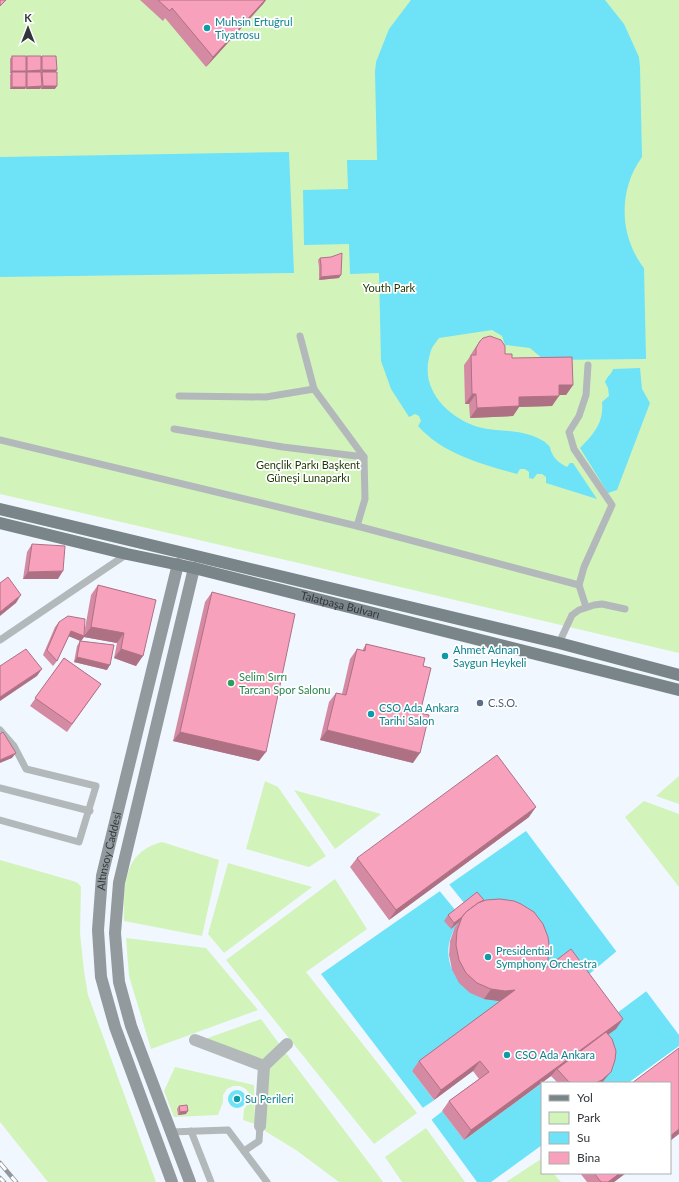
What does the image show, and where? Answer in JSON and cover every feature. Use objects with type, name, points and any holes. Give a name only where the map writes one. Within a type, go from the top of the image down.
[{"type":"main road","name":"Talatpaşa Bulvarı","points":[[0,509],[559,644],[679,676]]},
{"type":"main road","name":"Talatpaşa Bulvarı","points":[[0,523],[127,554],[178,564],[679,690]]},
{"type":"street","name":"Altınsoy Caddesi","points":[[172,1182],[115,1027],[101,977],[98,930],[102,876],[178,564]]},
{"type":"street","name":"Altınsoy Caddesi","points":[[190,1182],[131,1026],[119,982],[115,933],[119,883],[194,568]]},
{"type":"street","points":[[195,1040],[264,1066]]},
{"type":"street","points":[[260,1126],[264,1066],[287,1044]]},
{"type":"street","points":[[155,1136],[170,1132]]},
{"type":"lane","points":[[300,336],[314,389],[364,457],[365,499],[357,526]]},
{"type":"lane","points":[[586,607],[579,585],[584,567],[612,505],[574,449],[569,432],[579,416],[586,395],[588,365]]},
{"type":"lane","points":[[179,396],[266,397],[314,389]]},
{"type":"lane","points":[[174,429],[364,457]]},
{"type":"lane","points":[[0,440],[357,526],[579,585]]},
{"type":"lane","points":[[0,640],[127,554]]},
{"type":"lane","points":[[559,644],[572,615],[586,607],[602,604],[625,609]]},
{"type":"lane","points":[[0,730],[14,746],[26,769],[96,786],[90,811],[79,842],[0,820]]},
{"type":"lane","points":[[0,788],[90,811]]},
{"type":"lane","points":[[244,1152],[259,1141],[260,1126]]},
{"type":"lane","points":[[170,1132],[228,1130],[267,1182]]},
{"type":"lane","points":[[192,1131],[211,1182]]},
{"type":"green space","name":"Youth Park","points":[[0,0],[679,0],[679,653],[0,494]]},
{"type":"green space","points":[[679,776],[679,804],[656,796]]},
{"type":"green space","points":[[265,781],[278,787],[326,856],[309,867],[246,849]]},
{"type":"green space","points":[[294,790],[381,814],[335,849]]},
{"type":"green space","points":[[644,801],[679,814],[679,887],[625,817]]},
{"type":"green space","points":[[162,842],[219,860],[202,936],[124,921],[125,884],[132,863],[139,854],[149,847]]},
{"type":"green space","points":[[0,860],[73,881],[78,883],[81,887],[80,933],[88,995],[156,1182],[48,1182],[0,1122]]},
{"type":"green space","points":[[228,863],[312,887],[224,953],[208,934]]},
{"type":"green space","points":[[335,879],[367,929],[306,972],[417,1113],[374,1144],[226,960]]},
{"type":"green space","points":[[126,938],[206,948],[258,1010],[151,1049],[129,976]]},
{"type":"green space","points":[[261,1019],[280,1045],[263,1060],[205,1039]]},
{"type":"green space","points":[[285,1052],[383,1182],[339,1182],[296,1150],[265,1131],[267,1068]]},
{"type":"green space","points":[[175,1067],[254,1085],[255,1124],[243,1120],[244,1109],[250,1102],[250,1095],[246,1089],[240,1086],[233,1086],[227,1089],[223,1095],[223,1102],[218,1115],[174,1117],[164,1091]]},
{"type":"green space","points":[[426,1128],[465,1182],[402,1182],[385,1157]]},
{"type":"green space","points":[[541,1159],[541,1174],[554,1174],[561,1182],[506,1182]]},
{"type":"water","points":[[411,0],[605,0],[624,24],[639,57],[642,157],[634,170],[629,184],[625,198],[625,213],[626,228],[630,242],[644,268],[646,359],[544,360],[530,348],[505,345],[502,336],[492,330],[439,338],[431,350],[428,363],[430,385],[441,403],[449,411],[458,418],[478,427],[491,430],[524,433],[542,440],[549,446],[554,457],[560,463],[567,467],[570,463],[573,463],[597,499],[546,483],[546,477],[542,474],[537,474],[533,479],[529,478],[529,472],[525,469],[520,469],[517,474],[476,462],[451,451],[428,436],[418,426],[421,421],[419,416],[415,414],[409,417],[391,389],[381,361],[379,273],[350,274],[349,244],[304,245],[303,190],[348,189],[347,160],[377,160],[376,62],[389,29]]},
{"type":"water","points":[[289,152],[294,273],[0,277],[0,157]]},
{"type":"water","points":[[640,368],[642,389],[650,403],[617,490],[608,493],[580,448],[594,433],[600,422],[602,402],[609,396],[608,388],[605,382],[613,369]]},
{"type":"water","points":[[526,831],[679,1035],[679,1046],[629,1082],[603,1082],[605,1079],[601,1040],[616,1028],[539,978],[471,913],[459,922],[451,936],[448,950],[450,964],[464,987],[476,995],[490,1000],[506,1001],[412,1071],[464,1140],[541,1084],[541,1146],[491,1182],[477,1182],[423,1108],[321,974]]},
{"type":"water","name":"Su Perileri","points":[[233,1090],[241,1090],[246,1095],[244,1106],[241,1108],[233,1108],[228,1103],[228,1095]]},
{"type":"pier","points":[[448,883],[465,904],[456,911],[438,889]]},
{"type":"pier","points":[[618,950],[648,990],[609,1019],[581,981]]},
{"type":"pier","points":[[436,1099],[444,1110],[430,1121],[421,1109]]},
{"type":"building","points":[[0,0],[6,0],[0,6]]},
{"type":"building","name":"Muhsin Ertuğrul Tiyatrosu","points":[[158,0],[265,0],[213,57],[172,8],[170,11]]},
{"type":"building","points":[[12,56],[26,56],[26,71],[12,71]]},
{"type":"building","points":[[27,56],[41,56],[41,70],[27,71]]},
{"type":"building","points":[[42,56],[56,56],[57,70],[42,70]]},
{"type":"building","points":[[12,72],[26,72],[26,87],[12,87]]},
{"type":"building","points":[[27,72],[41,72],[42,86],[27,87]]},
{"type":"building","points":[[42,72],[57,72],[57,86],[43,86]]},
{"type":"building","points":[[342,253],[341,275],[321,277],[320,258],[331,257]]},
{"type":"building","points":[[490,336],[501,340],[505,346],[505,354],[512,354],[512,358],[572,357],[573,385],[559,385],[559,396],[519,397],[519,406],[477,408],[476,394],[472,394],[471,355],[476,355],[476,348],[483,338]]},
{"type":"building","points":[[32,544],[65,546],[63,571],[28,572]]},
{"type":"building","points":[[8,577],[21,595],[0,612],[0,583]]},
{"type":"building","points":[[98,585],[156,600],[143,656],[121,649],[124,633],[91,627]]},
{"type":"building","name":"Selim Sırrı Tarcan Spor Salonu","points":[[212,592],[295,614],[266,752],[180,732]]},
{"type":"building","points":[[68,616],[85,619],[84,636],[71,631],[57,661],[47,650],[59,622]]},
{"type":"building","points":[[80,641],[114,645],[110,665],[77,657]]},
{"type":"building","name":"CSO Ada Ankara Tarihi Salon","points":[[366,644],[425,658],[423,666],[431,668],[420,713],[429,715],[420,753],[327,730],[336,693],[346,695],[357,649],[365,651]]},
{"type":"building","points":[[26,649],[42,669],[0,697],[0,666]]},
{"type":"building","points":[[64,658],[101,684],[72,724],[35,698]]},
{"type":"building","points":[[3,732],[16,753],[0,760],[0,734]]},
{"type":"building","points":[[497,755],[536,807],[396,910],[357,858]]},
{"type":"building","points":[[477,892],[484,900],[466,912],[454,923],[448,915]]},
{"type":"building","name":"CSO Ada Ankara","points":[[500,899],[514,901],[521,904],[534,912],[543,924],[548,937],[549,945],[546,968],[571,949],[623,1019],[471,1130],[449,1101],[489,1072],[480,1061],[441,1090],[419,1061],[515,990],[505,991],[491,989],[477,983],[466,973],[459,960],[456,945],[457,931],[462,917],[466,912],[478,903],[486,900]]},
{"type":"building","points":[[606,1032],[612,1039],[616,1051],[615,1060],[611,1072],[602,1080],[597,1082],[569,1082],[557,1069]]},
{"type":"building","points":[[679,1048],[679,1129],[671,1135],[671,1082],[633,1082]]},
{"type":"building","points":[[187,1105],[188,1111],[180,1112],[179,1106]]},
{"type":"building","points":[[595,1174],[619,1174],[608,1182],[601,1182]]},
{"type":"railway","points":[[0,1163],[16,1182]]},
{"type":"railway","points":[[0,1178],[4,1182]]},
{"type":"place","name":"Muhsin Ertuğrul Tiyatrosu","points":[[207,28]]},
{"type":"place","name":"Ahmet Adnan Saygun Heykeli","points":[[445,656]]},
{"type":"place","name":"Selim Sırrı Tarcan Spor Salonu","points":[[231,683]]},
{"type":"place","name":"C.S.O.","points":[[480,703]]},
{"type":"place","name":"CSO Ada Ankara Tarihi Salon","points":[[371,714]]},
{"type":"place","name":"Presidential Symphony Orchestra","points":[[488,957]]},
{"type":"place","name":"CSO Ada Ankara","points":[[507,1055]]},
{"type":"place","name":"Su Perileri","points":[[237,1099]]},
{"type":"park label","name":"Gençlik Parkı Başkent Güneşi Lunaparkı","points":[[308,471]]}]
